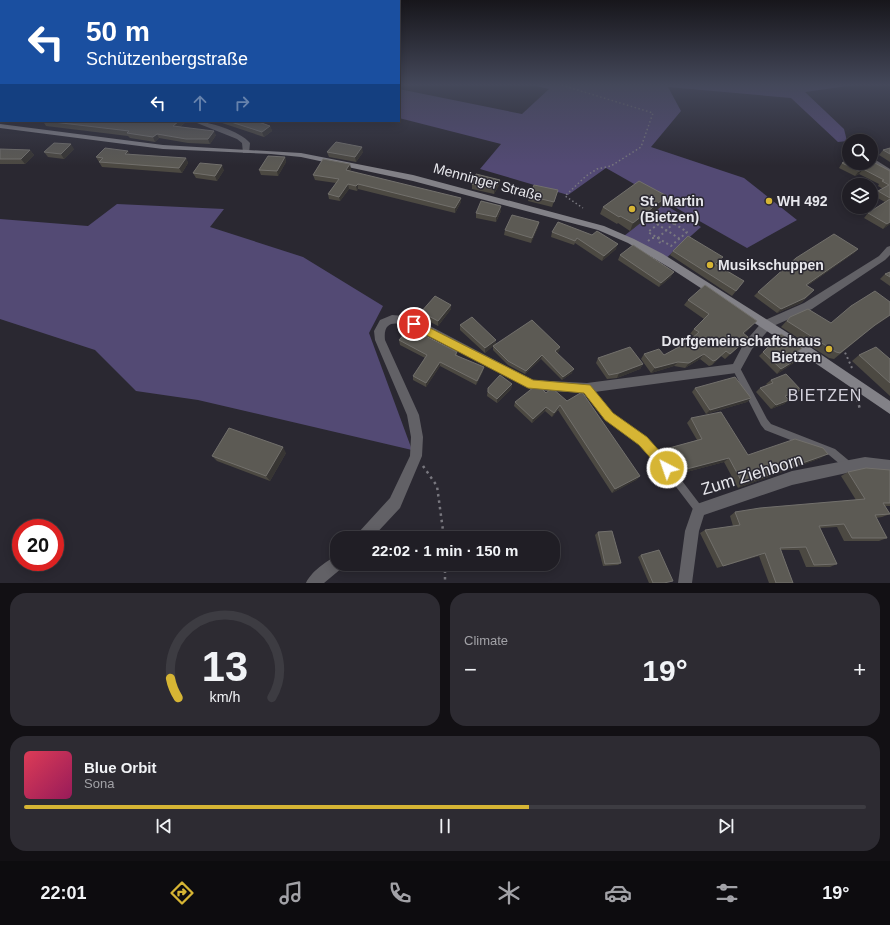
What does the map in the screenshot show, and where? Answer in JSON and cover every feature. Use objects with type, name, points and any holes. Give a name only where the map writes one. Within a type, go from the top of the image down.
[{"type":"street","points":[[199,122],[240,137],[246,143],[246,150]]},
{"type":"street","name":"Menninger Straße","points":[[0,126],[163,147],[246,150],[301,155],[361,166],[413,178],[601,228],[642,246],[767,324],[890,408]]},
{"type":"street","points":[[369,531],[394,503],[416,456],[417,437],[413,414],[380,340],[379,331],[384,324],[392,319],[404,320],[424,328],[532,385],[587,388],[736,368],[748,346],[767,324],[808,306],[882,258],[890,249]]},
{"type":"street","name":"Zum Ziehborn","points":[[685,583],[692,531],[699,510],[792,478],[864,463],[890,466]]},
{"type":"street","points":[[313,583],[330,569]]},
{"type":"lane","points":[[878,163],[890,171]]},
{"type":"lane","points":[[736,368],[768,427],[832,452],[850,467]]},
{"type":"lane","points":[[587,388],[609,416],[643,441],[667,468],[699,510]]},
{"type":"path","points":[[584,208],[565,196],[586,176],[597,169],[611,166],[641,147],[653,113],[647,111]]},
{"type":"path","points":[[666,218],[687,232],[671,246],[648,232],[657,224],[666,218]]},
{"type":"path","points":[[658,238],[674,223]]},
{"type":"path","points":[[657,224],[680,239]]},
{"type":"path","points":[[841,345],[854,371],[852,382]]},
{"type":"path","points":[[416,456],[437,486],[443,531]]},
{"type":"path","points":[[445,571],[445,583]]},
{"type":"shaded area","points":[[400,111],[508,111],[522,114],[525,111],[681,111],[651,147],[744,178],[797,220],[747,248],[606,168],[568,195],[480,169],[501,144],[400,118]]},
{"type":"shaded area","points":[[805,111],[825,111],[844,129],[845,134],[842,134],[842,142],[838,142]]},
{"type":"shaded area","points":[[117,204],[224,209],[210,227],[303,257],[383,306],[369,333],[412,450],[198,400],[136,391],[95,350],[0,319],[0,219],[88,226]]},
{"type":"shaded area","points":[[664,204],[701,227],[664,260],[624,236]]},
{"type":"building","points":[[53,122],[178,122],[173,126],[214,131],[208,139],[186,139],[157,134],[153,137],[127,133],[129,131]]},
{"type":"building","points":[[231,122],[259,122],[270,126],[262,132]]},
{"type":"building","points":[[336,142],[362,147],[355,157],[327,152]]},
{"type":"building","points":[[54,143],[71,144],[61,154],[44,152]]},
{"type":"building","points":[[105,148],[128,151],[125,154],[186,158],[179,168],[99,162],[103,158],[96,157]]},
{"type":"building","points":[[890,148],[890,154],[883,150]]},
{"type":"building","points":[[0,149],[30,150],[21,159],[0,159]]},
{"type":"building","points":[[268,156],[285,157],[277,171],[259,170]]},
{"type":"building","points":[[323,159],[350,164],[346,170],[461,198],[455,208],[358,184],[356,186],[348,184],[339,197],[328,194],[339,179],[313,175]]},
{"type":"building","points":[[200,163],[222,165],[215,176],[193,173]]},
{"type":"building","points":[[878,165],[890,171],[890,198],[878,191],[889,185],[882,181],[884,180],[865,170],[878,170]]},
{"type":"building","points":[[476,174],[500,180],[494,189],[472,184]]},
{"type":"building","name":"St. Martin (Bietzen)","points":[[639,181],[667,196],[633,223],[620,216],[619,217],[603,207]]},
{"type":"building","points":[[534,185],[558,190],[554,202],[529,196]]},
{"type":"building","points":[[890,199],[890,222],[887,224],[870,214],[878,214],[878,207]]},
{"type":"building","points":[[481,201],[501,206],[496,217],[476,213]]},
{"type":"building","points":[[512,215],[539,222],[532,238],[505,230]]},
{"type":"building","points":[[558,222],[592,235],[597,231],[618,244],[604,256],[577,238],[575,241],[552,232]]},
{"type":"building","points":[[834,234],[858,249],[806,285],[814,290],[805,298],[781,309],[758,292],[796,258]]},
{"type":"building","points":[[688,236],[723,257],[715,264],[744,281],[736,291],[673,251]]},
{"type":"building","points":[[633,245],[674,272],[661,283],[620,255]]},
{"type":"building","points":[[890,272],[890,277],[885,274]]},
{"type":"building","points":[[705,285],[757,321],[743,333],[748,337],[730,354],[726,351],[713,361],[704,354],[689,363],[678,362],[655,368],[644,354],[659,349],[664,355],[688,342],[699,332],[694,329],[709,314],[688,300]]},
{"type":"building","points":[[875,291],[890,302],[890,315],[840,353],[836,352],[787,321],[790,317],[808,309],[831,323],[851,306]]},
{"type":"building","points":[[435,296],[451,305],[438,321],[421,312]]},
{"type":"building","points":[[472,317],[496,340],[485,348],[460,325]]},
{"type":"building","points":[[532,320],[560,347],[555,351],[574,369],[563,377],[542,355],[526,371],[508,361],[493,346]]},
{"type":"building","points":[[410,328],[457,352],[455,355],[484,367],[477,381],[440,362],[426,383],[413,376],[427,355],[399,340]]},
{"type":"building","points":[[781,334],[802,348],[797,352],[802,356],[781,369],[763,352]]},
{"type":"building","points":[[630,347],[643,364],[609,375],[598,358]]},
{"type":"building","points":[[876,347],[890,359],[890,383],[859,355]]},
{"type":"building","points":[[786,374],[801,390],[785,396],[789,400],[776,405],[760,388],[773,383],[771,380]]},
{"type":"building","points":[[500,375],[512,384],[497,399],[488,392],[488,388]]},
{"type":"building","points":[[735,377],[751,398],[710,410],[695,388]]},
{"type":"building","points":[[534,387],[540,387],[546,393],[552,388],[567,401],[582,392],[640,476],[615,489],[560,405],[554,413],[546,407],[533,419],[515,402]]},
{"type":"building","points":[[721,412],[748,455],[795,439],[823,448],[828,454],[743,484],[729,458],[683,470],[669,448],[702,439],[691,418]]},
{"type":"building","points":[[229,428],[283,447],[266,476],[212,456]]},
{"type":"building","points":[[866,468],[890,470],[890,503],[883,503],[890,514],[875,515],[887,538],[852,538],[844,524],[819,526],[837,564],[814,565],[806,547],[780,548],[793,583],[776,583],[765,553],[723,566],[705,530],[740,525],[735,512],[760,508],[865,499],[848,472]]},
{"type":"building","points":[[612,531],[621,563],[605,564],[598,532]]},
{"type":"building","points":[[659,550],[673,581],[653,583],[641,555]]},
{"type":"place","name":"WH 492","points":[[769,201]]},
{"type":"place","name":"St. Martin (Bietzen)","points":[[632,209]]},
{"type":"place","name":"Musikschuppen","points":[[710,265]]},
{"type":"place","name":"Dorfgemeinschaftshaus Bietzen","points":[[829,349]]},
{"type":"district","name":"BIETZEN","points":[[825,395]]},
{"type":"route","points":[[414,324],[532,385],[587,388],[609,416],[643,441],[667,468]]}]
